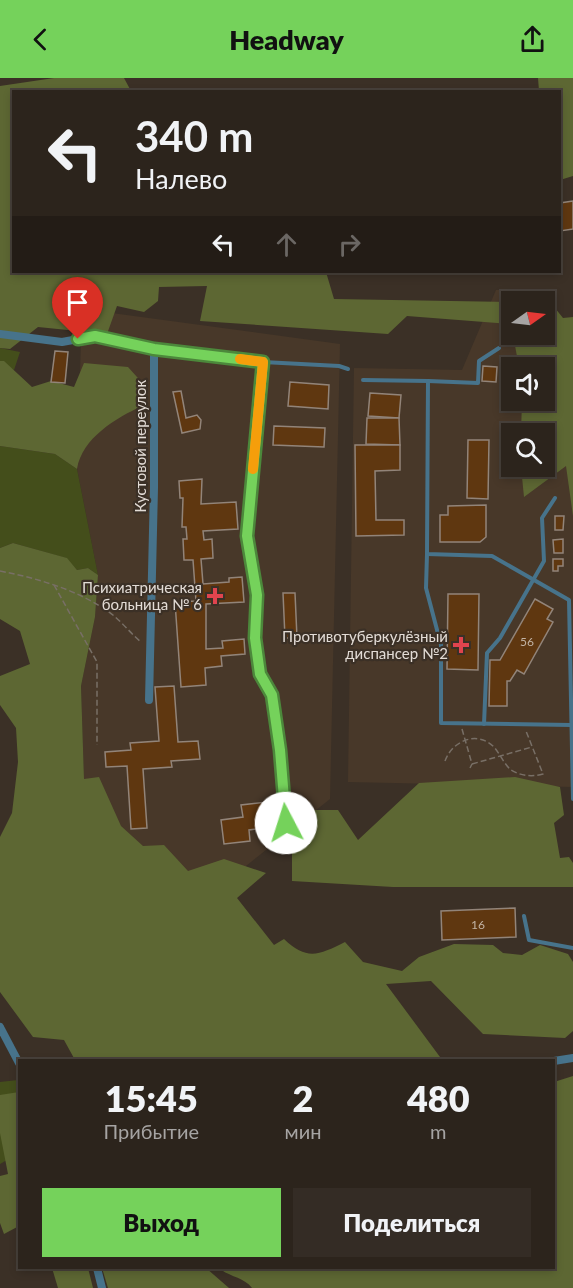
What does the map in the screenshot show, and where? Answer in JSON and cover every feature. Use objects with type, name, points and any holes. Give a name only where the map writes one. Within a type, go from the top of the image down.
[{"type":"street","points":[[0,334],[62,342],[95,336],[154,349]]},
{"type":"street","name":"Кустовой переулок","points":[[149,700],[148,648],[154,488],[154,349]]},
{"type":"street","points":[[0,1027],[18,1061]]},
{"type":"street","points":[[555,1061],[573,1059]]},
{"type":"street","points":[[97,1269],[102,1288]]},
{"type":"lane","points":[[363,380],[477,383],[479,361],[499,348]]},
{"type":"lane","points":[[154,349],[263,362],[339,366],[348,369]]},
{"type":"lane","points":[[263,362],[247,536],[257,595],[255,638],[260,674],[272,695],[280,750],[286,823]]},
{"type":"lane","points":[[428,381],[426,588],[441,645],[441,723],[571,725]]},
{"type":"lane","points":[[484,724],[487,653],[500,638],[544,561],[542,518],[555,498]]},
{"type":"lane","points":[[427,554],[492,556],[569,600],[573,799]]},
{"type":"lane","points":[[524,916],[529,940],[573,948]]},
{"type":"path","points":[[0,571],[54,585],[87,598],[109,611],[148,648]]},
{"type":"path","points":[[54,585],[97,662],[97,745]]},
{"type":"path","points":[[461,724],[472,764],[470,768]]},
{"type":"path","points":[[445,761],[454,746],[465,740],[485,741],[501,756],[509,768],[520,774],[543,774],[524,725]]},
{"type":"path","points":[[472,764],[533,747]]},
{"type":"shaded area","name":"Противотуберкулёзный диспансер №2","points":[[554,289],[554,291],[501,291],[501,345],[555,345],[555,301],[573,509],[573,787],[348,782],[354,368],[462,370],[496,290]]},
{"type":"shaded area","name":"Психиатрическая больница № 6","points":[[82,309],[340,344],[330,799],[227,881],[64,878],[84,780],[81,686],[95,617],[98,575],[77,469]]},
{"type":"green space","points":[[54,78],[124,78],[130,90],[12,90],[12,273],[326,273],[334,299],[501,302],[501,323],[407,316],[388,334],[200,321],[207,286],[159,287],[158,301],[144,312],[117,306],[107,334],[38,327],[10,349],[0,348],[0,86]]},
{"type":"green space","points":[[538,78],[573,78],[573,176],[561,180],[561,90],[539,90]]},
{"type":"green space","points":[[555,308],[563,318],[573,317],[573,516],[566,466],[555,474],[555,423],[521,423],[522,411],[555,411],[555,357],[517,357],[515,345],[555,345]]},
{"type":"green space","points":[[0,348],[20,352],[14,370],[0,361]]},
{"type":"green space","points":[[0,361],[4,361],[32,387],[51,381],[74,387],[84,363],[128,367],[146,387],[142,406],[102,430],[86,448],[77,469],[55,454],[0,446]]},
{"type":"green space","points":[[0,446],[55,454],[77,469],[98,575],[88,568],[77,570],[66,558],[13,543],[0,548]]},
{"type":"green space","points":[[522,477],[551,477],[524,497]]},
{"type":"green space","points":[[13,543],[67,558],[77,570],[88,568],[98,575],[95,617],[81,686],[84,779],[99,777],[121,826],[143,846],[164,845],[188,871],[224,859],[266,873],[237,898],[274,945],[284,939],[300,951],[313,954],[345,942],[363,962],[402,971],[419,957],[454,944],[493,945],[503,953],[522,955],[540,945],[568,954],[573,962],[573,1031],[565,1038],[483,1034],[431,981],[386,984],[440,1057],[413,1059],[74,1059],[64,1040],[33,1037],[0,992],[0,837],[12,813],[18,762],[16,728],[0,705],[0,676],[30,664],[20,631],[0,619],[0,548]]},
{"type":"green space","points":[[515,777],[560,787],[564,815],[554,823],[560,858],[569,857],[573,863],[573,887],[393,887],[292,881],[292,850],[308,810],[338,810],[358,840],[419,783]]},
{"type":"green space","points":[[573,1076],[573,1288],[252,1288],[249,1284],[221,1269],[555,1269],[555,1082]]},
{"type":"green space","points":[[18,1080],[18,1154],[0,1164],[0,1082]]},
{"type":"green space","points":[[18,1092],[18,1227],[4,1234],[0,1223],[0,1176],[8,1174],[0,1133],[0,1095]]},
{"type":"green space","points":[[52,1269],[88,1269],[93,1288],[58,1288]]},
{"type":"green space","points":[[102,1269],[207,1269],[229,1288],[108,1288]]},
{"type":"building","points":[[573,201],[573,229],[561,231],[561,203]]},
{"type":"building","points":[[55,351],[68,352],[65,383],[51,382]]},
{"type":"building","points":[[483,366],[497,367],[496,382],[482,381]]},
{"type":"building","points":[[290,382],[329,385],[328,409],[288,406]]},
{"type":"building","points":[[181,391],[186,418],[197,415],[201,420],[200,429],[182,433],[173,392]]},
{"type":"building","points":[[370,393],[401,395],[399,418],[368,416]]},
{"type":"building","points":[[367,418],[399,418],[400,445],[366,444]]},
{"type":"building","points":[[274,426],[325,428],[324,447],[273,445]]},
{"type":"building","points":[[468,440],[489,440],[488,499],[467,498]]},
{"type":"building","points":[[355,445],[400,445],[400,470],[375,471],[376,520],[404,520],[404,535],[356,536]]},
{"type":"building","points":[[202,479],[201,504],[236,502],[238,529],[203,531],[204,540],[212,539],[213,558],[201,559],[203,584],[229,582],[229,578],[242,577],[244,602],[206,604],[206,649],[223,648],[222,641],[244,639],[245,654],[221,656],[222,666],[205,668],[206,685],[181,687],[175,602],[196,601],[193,560],[184,560],[183,539],[187,539],[186,527],[182,527],[183,498],[180,498],[179,481]]},
{"type":"building","points":[[486,505],[486,537],[480,542],[440,542],[440,515],[448,515],[448,506]]},
{"type":"building","points":[[555,516],[564,516],[563,530],[555,530]]},
{"type":"building","points":[[563,539],[563,553],[554,553],[553,540]]},
{"type":"building","points":[[553,559],[563,559],[563,566],[558,566],[558,571],[553,571]]},
{"type":"building","points":[[283,593],[295,593],[297,638],[285,638]]},
{"type":"building","points":[[448,594],[479,594],[478,670],[447,669]]},
{"type":"building","points":[[535,599],[553,609],[547,619],[553,622],[524,674],[517,670],[510,681],[507,681],[507,706],[489,706],[490,660],[500,660]]},
{"type":"building","points":[[174,686],[178,742],[198,741],[200,759],[171,761],[172,767],[143,769],[147,828],[131,829],[127,766],[106,767],[105,752],[131,750],[130,743],[159,741],[155,687]]},
{"type":"building","points":[[267,802],[270,827],[249,830],[250,841],[224,844],[221,820],[243,817],[241,805]]},
{"type":"building","points":[[515,908],[516,937],[442,940],[441,911]]},
{"type":"slow traffic","points":[[240,359],[263,362],[253,469]]},
{"type":"place","name":"Психиатрическая больница № 6","points":[[215,596]]},
{"type":"place","name":"Противотуберкулёзный диспансер №2","points":[[461,645]]},
{"type":"route","points":[[78,339],[95,336],[154,349],[263,362],[247,536],[257,595],[255,638],[260,674],[272,695],[280,750],[286,823]]}]
